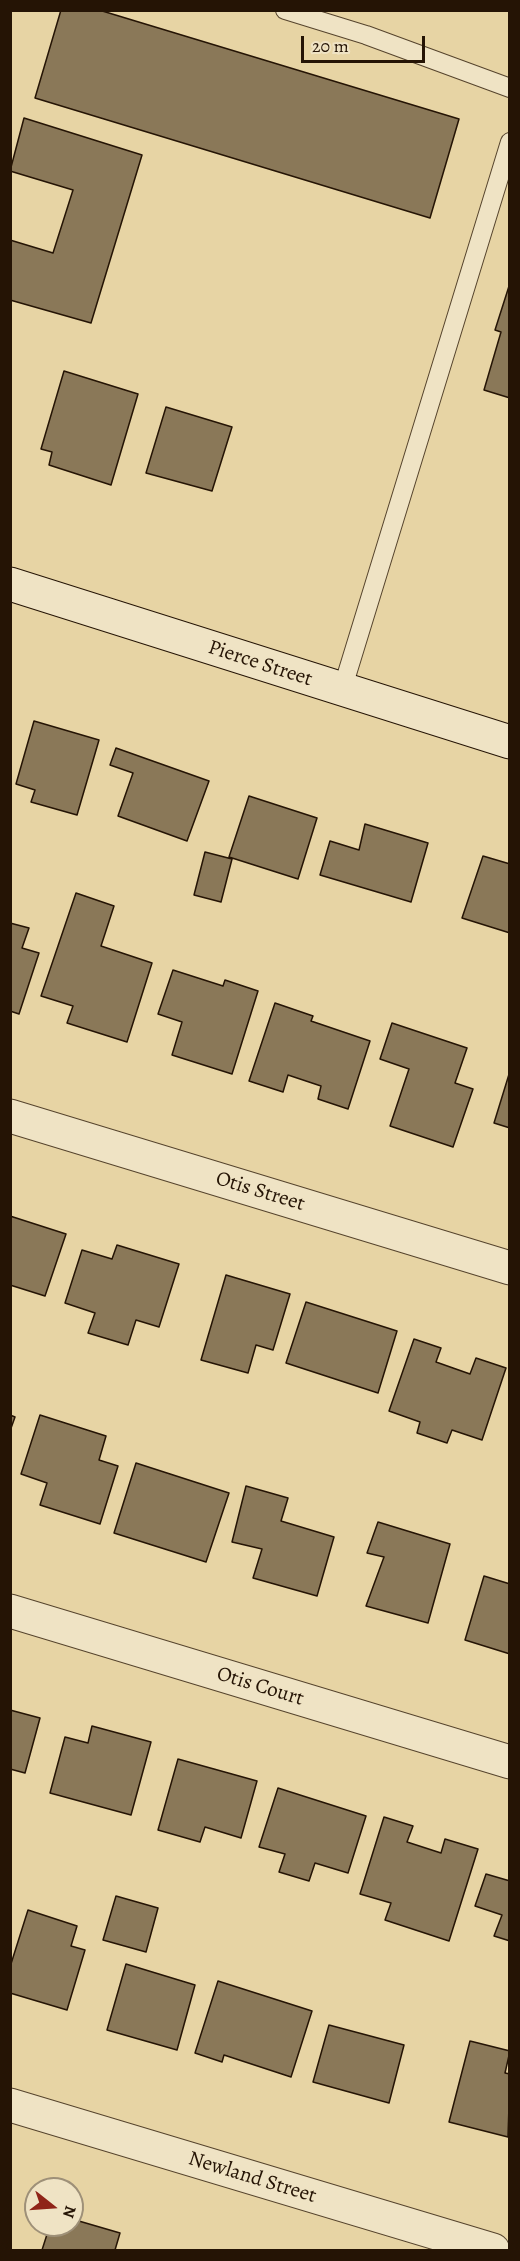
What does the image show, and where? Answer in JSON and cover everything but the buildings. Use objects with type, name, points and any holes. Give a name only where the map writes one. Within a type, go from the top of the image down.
[{"type":"street","name":"Pierce Street","points":[[10,584],[510,742]]},
{"type":"street","name":"Otis Street","points":[[10,1116],[510,1268]]},
{"type":"street","name":"Otis Court","points":[[10,1611],[510,1762]]},
{"type":"street","name":"Newland Street","points":[[10,2105],[493,2250]]},
{"type":"lane","points":[[285,10],[366,35],[510,88]]},
{"type":"lane","points":[[342,690],[510,142]]}]
